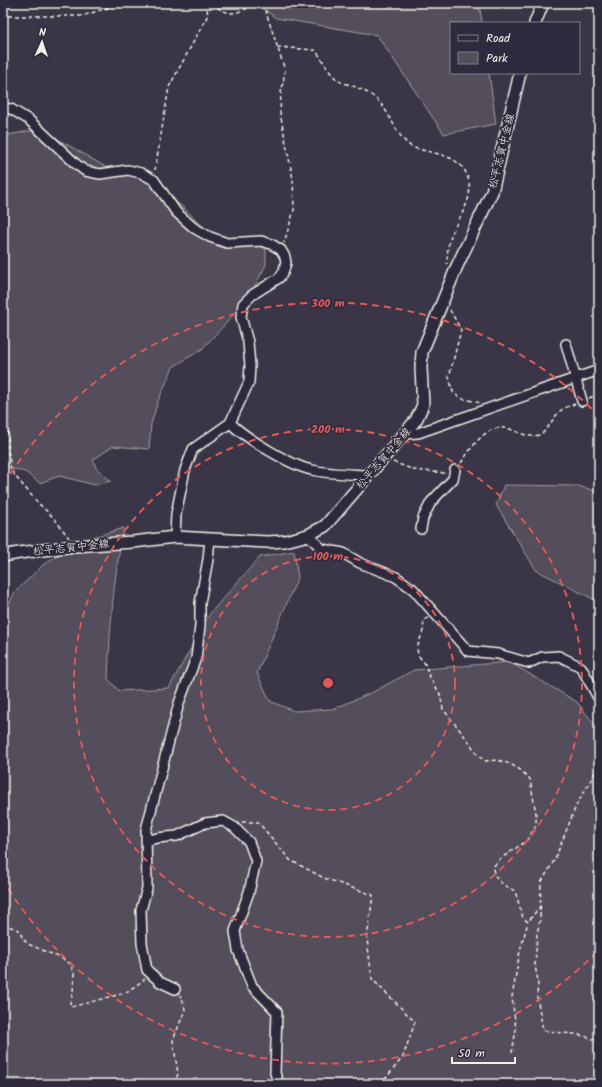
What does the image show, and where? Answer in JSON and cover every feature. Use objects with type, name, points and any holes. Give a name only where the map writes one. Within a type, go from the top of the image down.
[{"type":"main road","points":[[535,22],[543,3]]},
{"type":"main road","name":"松平志賀中金線","points":[[3,556],[75,546],[133,542],[175,537],[285,541],[308,535],[325,526],[416,420],[423,405],[421,368],[422,352],[457,266],[492,192],[520,74]]},
{"type":"street","points":[[3,108],[11,109],[29,120],[85,171],[100,174],[128,170],[141,173],[154,180],[176,212],[194,228],[227,243],[261,241],[272,244],[281,250],[285,258],[286,263],[283,273],[273,283],[252,296],[243,304],[241,317],[248,342],[250,366],[249,382],[230,423],[193,449],[185,470],[176,514],[175,537]]},
{"type":"street","points":[[566,344],[582,401]]},
{"type":"street","points":[[404,434],[418,433],[599,370]]},
{"type":"street","points":[[230,423],[249,438],[296,464],[317,471],[368,475]]},
{"type":"street","points":[[421,529],[423,518],[431,502],[453,479],[455,470]]},
{"type":"street","points":[[308,535],[322,549],[343,553],[360,563],[396,577],[413,589],[468,651],[498,654],[529,663],[542,658],[559,656],[581,667],[599,699]]},
{"type":"street","points":[[175,989],[160,982],[147,970],[142,943],[141,910],[147,888],[146,830],[179,703],[196,658],[200,626],[200,603],[210,539]]},
{"type":"street","points":[[146,841],[157,838],[177,836],[205,823],[223,821],[234,827],[249,842],[256,861],[250,892],[235,931],[238,950],[252,986],[277,1012],[275,1073],[279,1084]]},
{"type":"path","points":[[3,20],[6,16],[82,16],[123,3]]},
{"type":"path","points":[[154,180],[169,87],[208,15],[206,3]]},
{"type":"path","points":[[212,3],[221,10],[236,13],[257,3]]},
{"type":"path","points":[[263,3],[285,70],[281,93],[280,113],[293,179],[294,210],[281,250]]},
{"type":"path","points":[[277,47],[315,50],[327,68],[339,81],[365,91],[377,100],[406,142],[414,148],[451,158],[458,162],[465,171],[469,183],[468,203],[453,232],[448,246],[447,266]]},
{"type":"path","points":[[444,299],[461,330],[449,377],[453,392],[460,398],[479,402],[486,409]]},
{"type":"path","points":[[3,382],[8,406],[8,451],[11,470],[38,503],[54,518],[75,546]]},
{"type":"path","points":[[385,456],[394,462],[414,470],[436,473],[451,473],[483,436],[493,429],[502,427],[529,436],[539,435],[545,430],[559,412],[567,406],[599,394]]},
{"type":"path","points":[[435,614],[424,620],[423,631],[417,648],[418,655],[426,665],[428,674],[440,694],[442,709],[470,743],[478,756],[486,761],[498,760],[510,764],[530,779],[536,814],[536,825],[528,840],[500,859],[493,867],[494,874],[501,883],[515,891],[523,918],[528,922]]},
{"type":"path","points":[[599,766],[576,806],[555,859],[541,883],[540,920],[537,934],[535,966],[538,981],[537,997],[543,1030],[553,1032],[570,1032],[589,1036],[599,1042]]},
{"type":"path","points":[[234,827],[242,822],[258,822],[290,860],[324,878],[373,895],[367,939],[372,979],[415,1022],[403,1057],[381,1084]]},
{"type":"path","points":[[512,1053],[516,1029],[512,997],[520,950],[528,922],[541,905]]},
{"type":"path","points":[[3,924],[19,930],[23,939],[28,944],[61,958],[71,964],[74,974],[74,992],[70,1003],[71,1007],[125,993],[152,974]]},
{"type":"path","points":[[174,1084],[178,1074],[173,1040],[185,1010],[182,998],[175,989]]},
{"type":"green space","points":[[255,3],[472,3],[480,9],[482,22],[450,22],[450,74],[489,74],[496,124],[444,134],[377,35],[276,18]]},
{"type":"green space","points":[[29,131],[56,138],[116,173],[144,179],[185,209],[207,230],[235,243],[266,247],[266,265],[252,291],[230,319],[202,349],[173,367],[158,401],[151,424],[149,449],[113,446],[93,460],[96,468],[111,481],[95,485],[59,476],[40,483],[25,472],[3,466],[3,136]]},
{"type":"green space","points":[[504,485],[578,486],[599,492],[599,602],[536,570],[496,505]]},
{"type":"green space","points":[[124,528],[117,565],[108,679],[119,691],[169,688],[211,612],[260,557],[294,551],[298,577],[257,673],[270,701],[294,711],[333,709],[373,692],[414,670],[509,662],[577,702],[599,730],[599,1084],[3,1084],[3,616],[15,592],[44,564],[83,540]]}]
